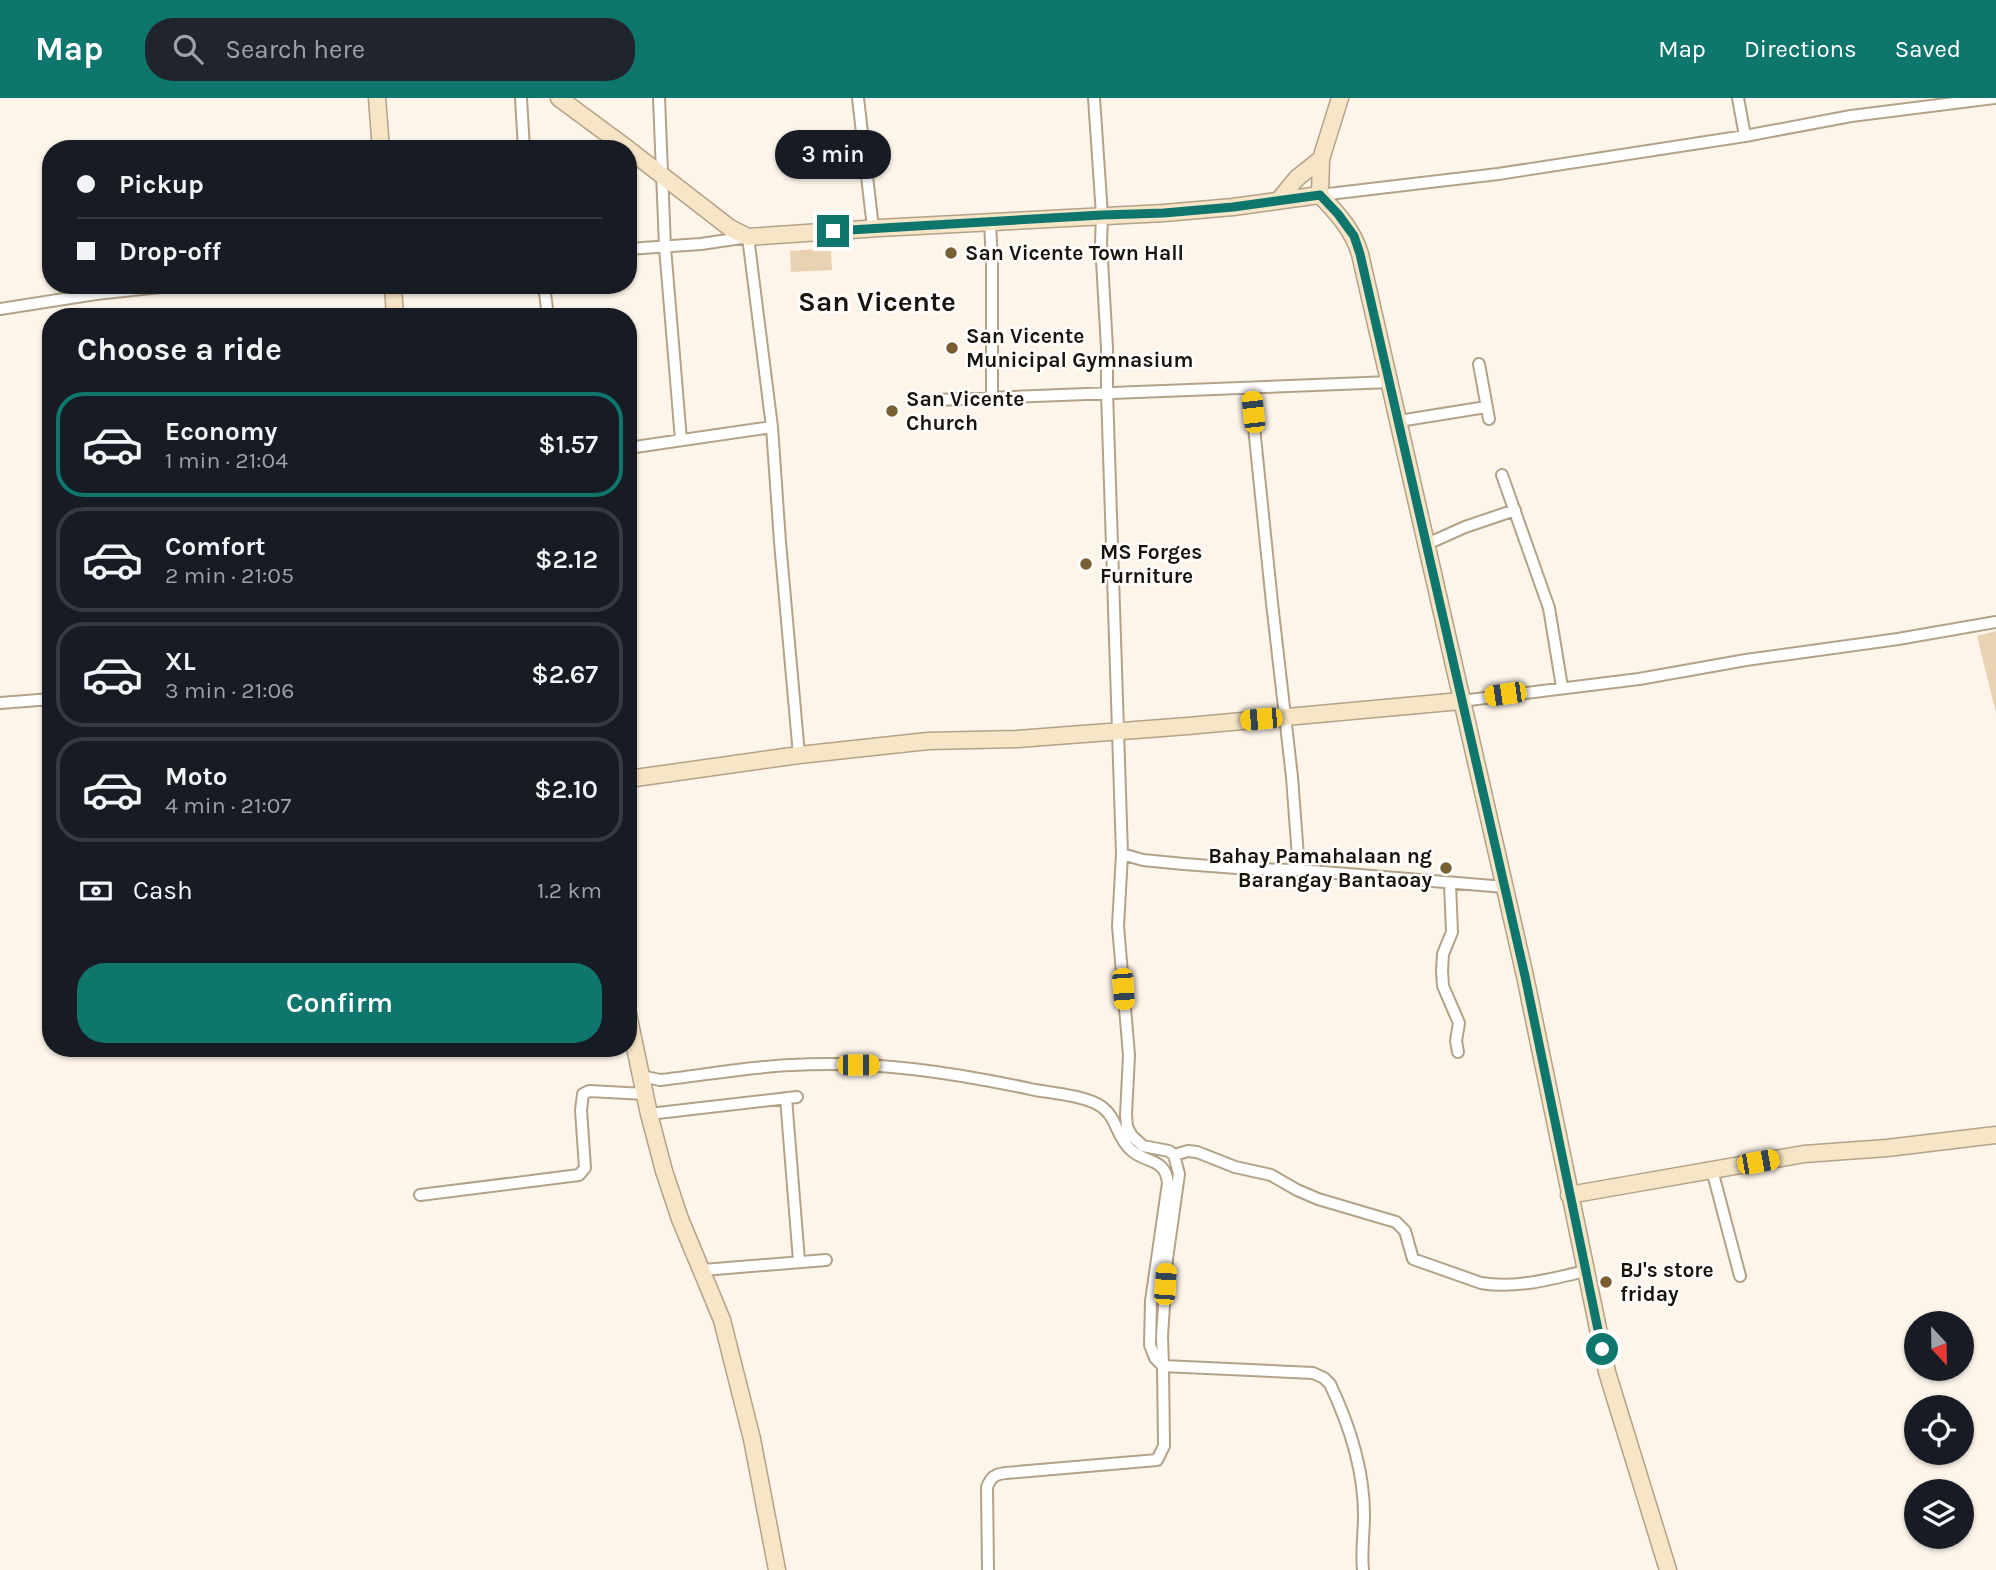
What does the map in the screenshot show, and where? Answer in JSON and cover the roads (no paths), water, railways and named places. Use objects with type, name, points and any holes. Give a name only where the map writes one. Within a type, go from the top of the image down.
[{"type":"main road","points":[[377,98],[380,140]]},
{"type":"main road","points":[[559,98],[616,140]]},
{"type":"main road","points":[[1340,98],[1321,159],[1320,195],[1338,214],[1356,241],[1527,988],[1607,1372],[1668,1570]]},
{"type":"main road","points":[[637,156],[730,228],[748,237],[1164,213],[1320,195]]},
{"type":"main road","points":[[1278,201],[1297,178],[1321,159]]},
{"type":"main road","points":[[637,778],[799,755],[928,741],[1017,739],[1461,701]]},
{"type":"main road","points":[[637,1057],[649,1114],[680,1220],[722,1320],[752,1439],[777,1570]]},
{"type":"main road","points":[[1569,1195],[1804,1154],[1887,1149],[1996,1135]]},
{"type":"street","points":[[521,98],[523,140]]},
{"type":"street","points":[[659,98],[665,247],[681,440]]},
{"type":"street","points":[[858,98],[873,228]]},
{"type":"street","points":[[988,1570],[987,1487],[993,1475],[1157,1460],[1164,1446],[1162,1336],[1167,1259],[1179,1174],[1174,1155],[1162,1148],[1143,1146],[1132,1136],[1127,1127],[1126,1115],[1129,1055],[1118,926],[1122,854],[1107,348],[1094,98]]},
{"type":"street","points":[[1738,98],[1745,136]]},
{"type":"street","points":[[1320,195],[1498,174],[1851,117],[1994,98]]},
{"type":"street","points":[[990,222],[992,397]]},
{"type":"street","points":[[637,249],[748,237],[772,426],[799,755]]},
{"type":"street","points":[[0,309],[96,294]]},
{"type":"street","points":[[1479,364],[1489,419]]},
{"type":"street","points":[[936,400],[1390,382]]},
{"type":"street","points":[[1250,388],[1298,829],[1299,870]]},
{"type":"street","points":[[1399,421],[1486,407]]},
{"type":"street","points":[[637,447],[772,426]]},
{"type":"street","points":[[1502,475],[1549,608],[1562,687]]},
{"type":"street","points":[[1427,544],[1514,510]]},
{"type":"street","points":[[1461,701],[1639,679],[1996,622]]},
{"type":"street","points":[[0,703],[42,700]]},
{"type":"street","points":[[1122,854],[1143,860],[1184,864],[1299,870],[1504,887]]},
{"type":"street","points":[[1450,884],[1452,932],[1443,954],[1442,971],[1443,986],[1459,1023],[1456,1041],[1458,1052]]},
{"type":"street","points":[[641,1076],[660,1080],[792,1065],[880,1065],[982,1079],[1094,1102],[1110,1114],[1124,1144],[1132,1152],[1159,1164],[1167,1174],[1168,1183],[1151,1301],[1150,1345],[1155,1358],[1163,1366],[1313,1373],[1330,1384],[1352,1440],[1358,1468],[1364,1513],[1363,1570]]},
{"type":"street","points":[[420,1195],[582,1173],[586,1168],[581,1110],[583,1094],[589,1091],[645,1094]]},
{"type":"street","points":[[649,1114],[791,1097],[799,1261]]},
{"type":"street","points":[[1174,1155],[1188,1151],[1197,1152],[1235,1167],[1271,1175],[1304,1194],[1396,1222],[1405,1231],[1413,1259],[1481,1283],[1544,1281],[1585,1271]]},
{"type":"street","points":[[1712,1170],[1740,1276]]},
{"type":"street","points":[[703,1270],[826,1260]]},
{"type":"place","name":"San Vicente Town Hall","points":[[951,253]]},
{"type":"place","name":"San Vicente Municipal Gymnasium","points":[[952,348]]},
{"type":"place","name":"San Vicente Church","points":[[892,411]]},
{"type":"place","name":"MS Forges Furniture","points":[[1086,564]]},
{"type":"place","name":"Bahay Pamahalaan ng Barangay Bantaoay","points":[[1446,868]]},
{"type":"place","name":"BJ's store friday","points":[[1606,1282]]},
{"type":"district","name":"San Vicente","points":[[877,301]]}]
